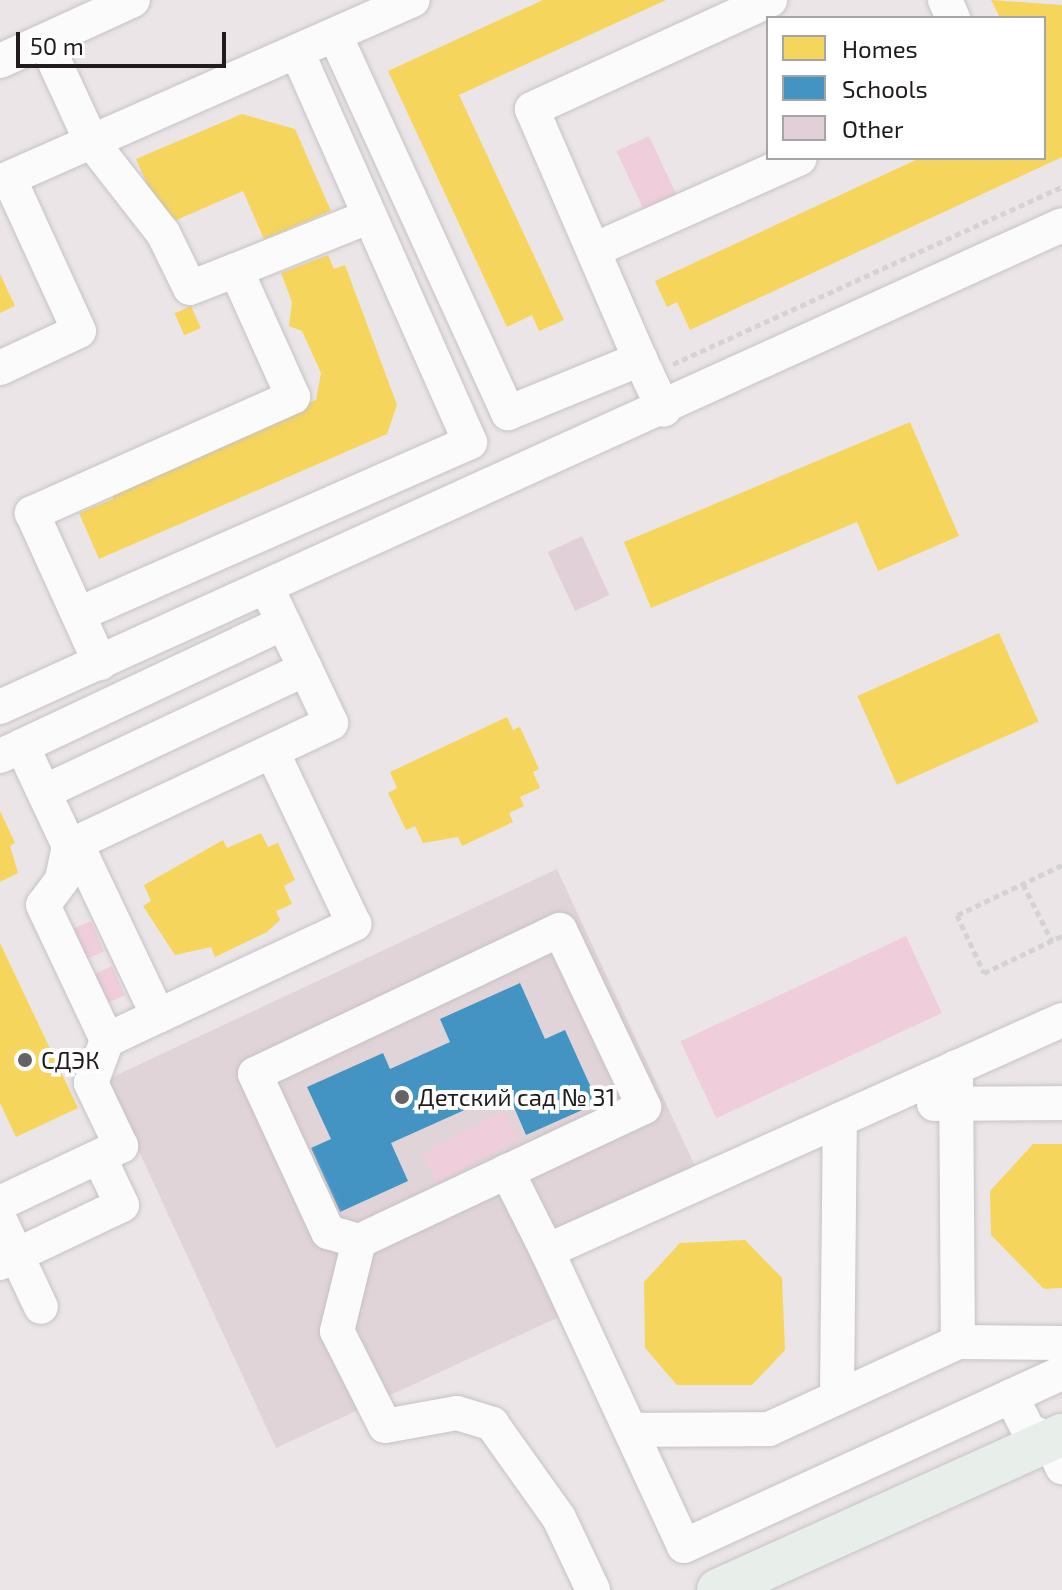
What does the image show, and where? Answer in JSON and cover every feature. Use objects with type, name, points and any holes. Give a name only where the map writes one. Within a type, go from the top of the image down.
[{"type":"main road","points":[[718,1590],[1058,1447]]},
{"type":"street","points":[[0,61],[133,0]]},
{"type":"street","points":[[0,368],[79,331],[4,180],[413,0]]},
{"type":"street","points":[[664,410],[532,109],[770,0]]},
{"type":"street","points":[[335,35],[508,413],[644,367]]},
{"type":"street","points":[[45,41],[91,141],[163,233],[190,288],[370,216]]},
{"type":"street","points":[[79,614],[470,442],[297,52]]},
{"type":"street","points":[[596,249],[796,160]]},
{"type":"street","points":[[0,707],[664,410],[1062,225]]},
{"type":"street","points":[[100,663],[32,513],[293,397],[236,270]]},
{"type":"street","points":[[107,1040],[43,905],[62,880],[73,845],[331,723],[267,588]]},
{"type":"street","points":[[158,1016],[44,792],[11,751],[283,623]]},
{"type":"street","points":[[44,792],[305,669]]},
{"type":"street","points":[[0,1203],[121,1146],[91,1083],[107,1040],[354,924],[272,751]]},
{"type":"street","points":[[560,930],[644,1107],[359,1241],[328,1232],[255,1074],[560,930]]},
{"type":"street","points":[[547,1251],[1062,1020]]},
{"type":"street","points":[[956,1067],[958,1342]]},
{"type":"street","points":[[873,1105],[1062,1103]]},
{"type":"street","points":[[837,1395],[840,1120]]},
{"type":"street","points":[[8,1259],[122,1205],[99,1157]]},
{"type":"street","points":[[507,1171],[684,1546],[1062,1373]]},
{"type":"street","points":[[0,1220],[8,1259],[41,1307]]},
{"type":"street","points":[[359,1241],[337,1331],[385,1426],[457,1413],[492,1424],[559,1518],[593,1590]]},
{"type":"street","points":[[631,1430],[769,1429],[837,1395],[958,1342],[1062,1343]]},
{"type":"street","points":[[1011,1396],[1028,1430],[1058,1447]]},
{"type":"path","points":[[644,367],[1062,187]]},
{"type":"path","points":[[1062,877],[1060,866],[957,915],[984,973],[1062,936]]},
{"type":"path","points":[[1023,884],[1052,941]]},
{"type":"shaded area","points":[[649,136],[678,199],[646,214],[616,151]]},
{"type":"shaded area","points":[[557,869],[695,1166],[525,1242],[559,1317],[276,1448],[106,1080]]},
{"type":"shaded area","points":[[91,921],[104,951],[84,960],[71,930]]},
{"type":"shaded area","points":[[906,936],[942,1013],[716,1118],[680,1041]]},
{"type":"shaded area","points":[[112,966],[125,995],[106,1004],[93,975]]},
{"type":"shaded area","points":[[503,1111],[518,1139],[437,1182],[422,1154]]},
{"type":"building: Homes","points":[[543,0],[666,0],[459,95],[564,320],[539,331],[532,315],[507,327],[388,71]]},
{"type":"building: Homes","points":[[991,0],[1062,5],[1062,157],[690,330],[677,302],[667,307],[655,281],[916,160],[1046,160],[1046,16],[999,16]]},
{"type":"building: Homes","points":[[242,114],[295,129],[331,211],[264,239],[243,191],[165,225],[136,159]]},
{"type":"building: Homes","points":[[328,255],[334,269],[345,265],[397,405],[387,434],[99,559],[79,513],[113,499],[113,483],[316,400],[321,373],[302,331],[289,326],[292,302],[281,273]]},
{"type":"building: Homes","points":[[0,274],[15,306],[0,313]]},
{"type":"building: Homes","points":[[191,306],[201,328],[184,335],[175,313]]},
{"type":"building: Homes","points":[[910,422],[959,536],[878,571],[857,522],[651,608],[624,542]]},
{"type":"building: Homes","points":[[999,633],[1038,722],[897,785],[857,696]]},
{"type":"building: Homes","points":[[507,717],[513,730],[520,727],[539,769],[533,772],[540,788],[520,797],[524,806],[509,813],[513,822],[462,846],[458,837],[423,843],[415,826],[406,830],[388,793],[397,788],[390,772]]},
{"type":"building: Homes","points":[[0,811],[15,843],[10,846],[18,873],[0,882]]},
{"type":"building: Homes","points":[[261,833],[268,847],[278,843],[295,880],[284,886],[292,904],[276,911],[280,920],[267,932],[215,957],[211,947],[175,955],[143,906],[151,901],[144,885],[223,840],[227,848]]},
{"type":"building: Homes","points":[[0,943],[78,1108],[16,1137],[0,1103]]},
{"type":"building: Homes","points":[[1033,1144],[1062,1144],[1062,1288],[1044,1289],[991,1235],[990,1191]]},
{"type":"building: Homes","points":[[745,1240],[782,1278],[785,1350],[752,1385],[677,1385],[645,1348],[644,1282],[680,1243]]},
{"type":"building: Schools","name":"Детский сад № 31","points":[[520,983],[545,1039],[565,1030],[598,1103],[526,1135],[507,1091],[391,1143],[408,1181],[340,1212],[311,1148],[331,1139],[307,1087],[383,1053],[390,1069],[450,1042],[440,1019]]},
{"type":"building: Other","points":[[582,536],[609,595],[575,611],[548,552]]},
{"type":"place","name":"СДЭК","points":[[25,1060]]},
{"type":"place","name":"Детский сад № 31","points":[[402,1097]]}]
